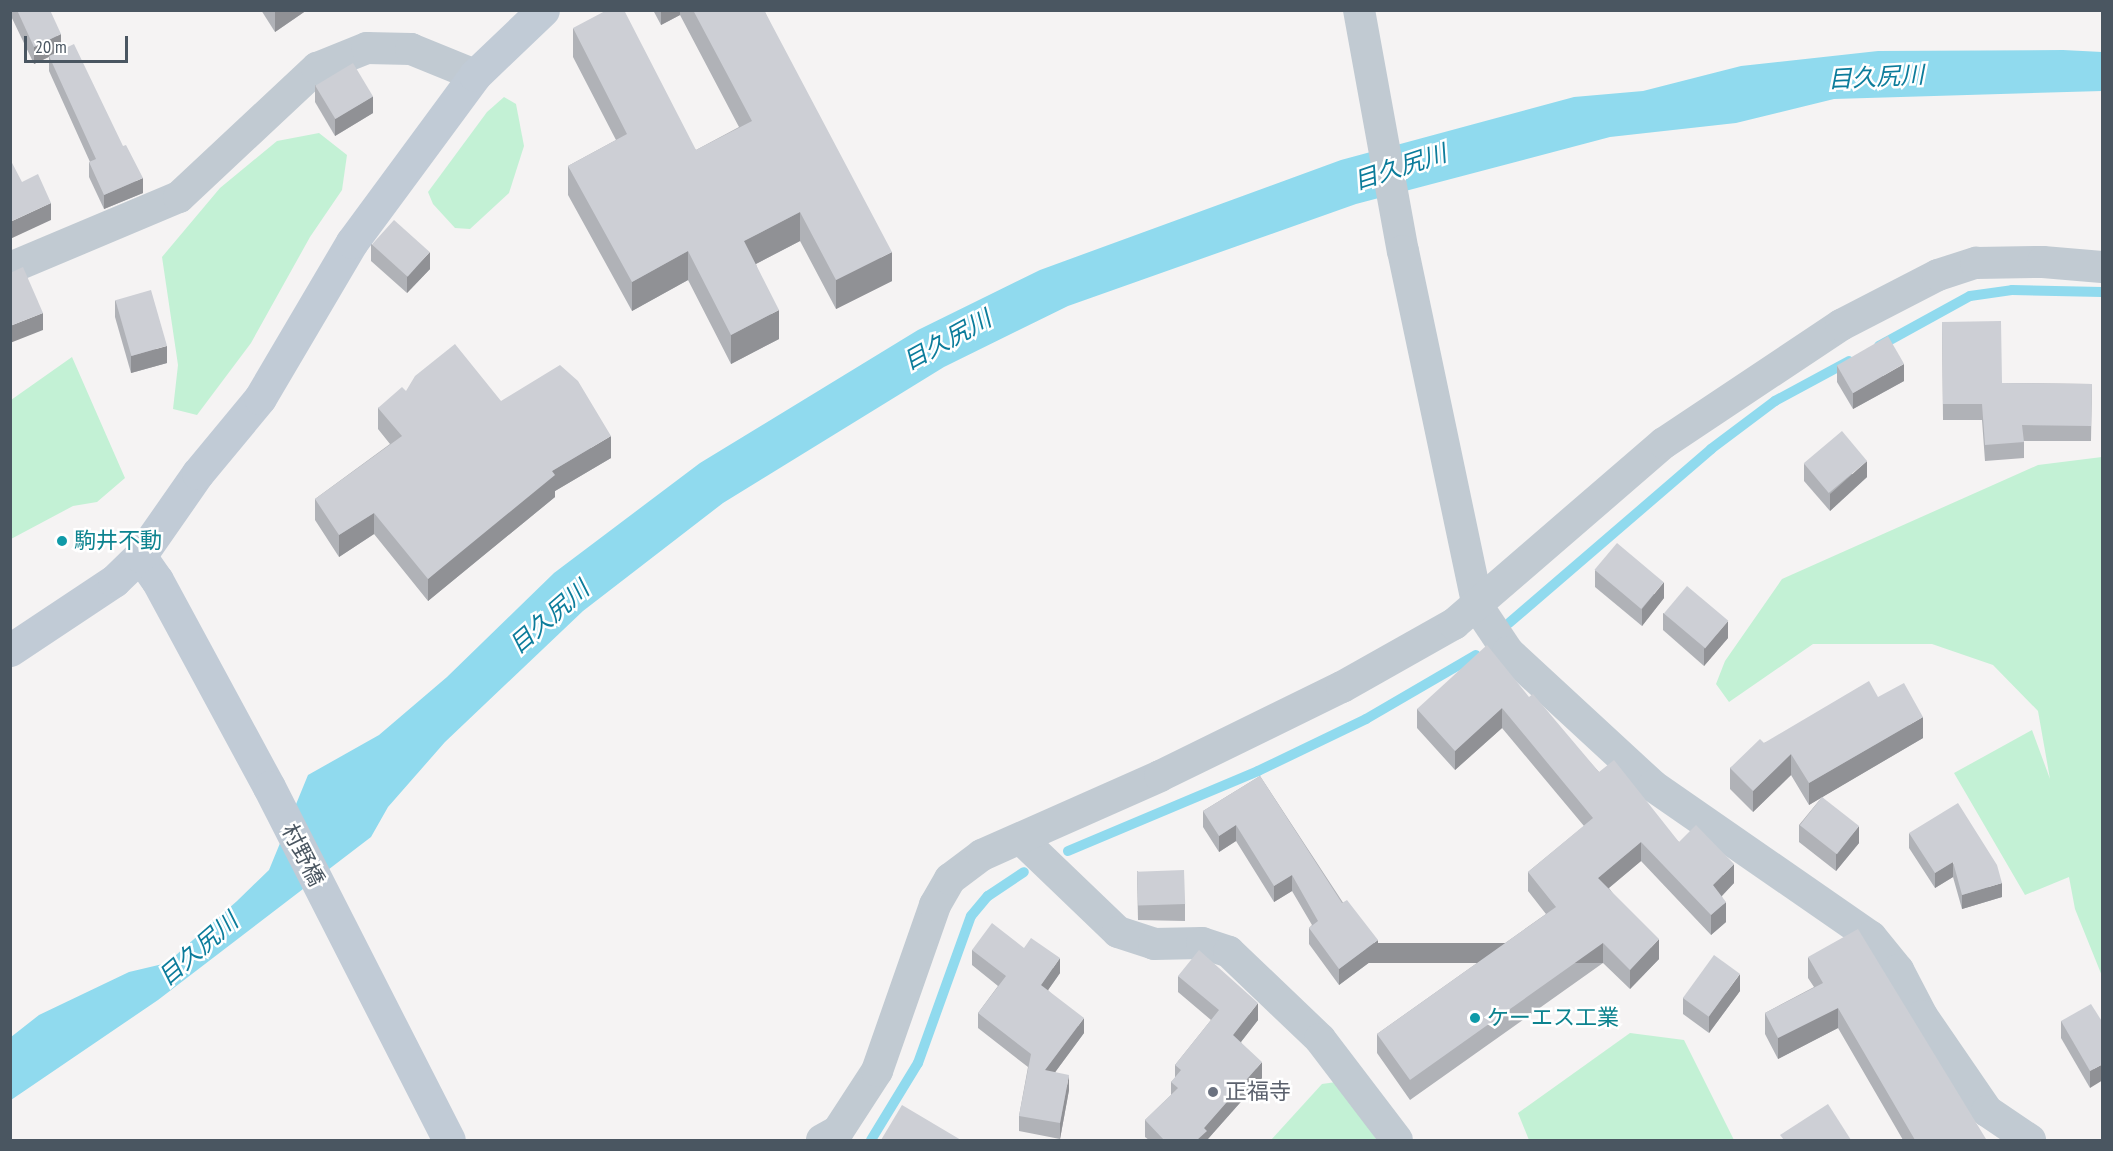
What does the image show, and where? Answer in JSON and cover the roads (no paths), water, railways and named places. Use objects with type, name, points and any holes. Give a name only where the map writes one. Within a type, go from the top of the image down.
[{"type":"street","points":[[10,650],[114,581],[140,556],[198,473],[260,398],[352,242],[475,75],[543,10]]},
{"type":"street","points":[[1359,10],[1403,252],[1478,607],[1508,652],[1653,786],[1871,936],[1898,970],[1922,1016],[1987,1111],[2030,1140]]},
{"type":"street","points":[[10,268],[179,197],[317,68],[367,48],[411,49],[475,75]]},
{"type":"street","points":[[822,1140],[837,1131],[877,1071],[935,905],[950,879],[982,855],[1021,839],[1342,687],[1478,607],[1664,443],[1841,325],[1938,275],[1977,263],[2043,262],[2103,267]]},
{"type":"street","name":"村野橋","points":[[140,556],[157,580],[269,787],[449,1140]]},
{"type":"street","points":[[1021,839],[1118,932],[1154,944],[1202,943],[1229,952],[1320,1039],[1396,1140]]},
{"type":"water","name":"目久尻川","points":[[2063,50],[2102,52],[2102,91],[1834,99],[1736,123],[1610,137],[1356,204],[1068,306],[944,367],[723,503],[583,611],[445,742],[388,807],[371,837],[158,1000],[11,1100],[11,1037],[39,1015],[129,972],[167,963],[269,870],[308,775],[379,735],[447,677],[554,573],[700,463],[918,330],[1040,270],[1341,160],[1574,97],[1643,91],[1741,66],[1878,51]]},
{"type":"waterway","points":[[1879,346],[1970,296],[2012,290],[2102,292]]},
{"type":"waterway","points":[[1509,623],[1711,449],[1775,401],[1849,361]]},
{"type":"waterway","points":[[1068,851],[1258,771],[1366,719],[1476,655]]},
{"type":"waterway","points":[[871,1140],[918,1063],[971,916],[988,896],[1024,872]]},
{"type":"place","name":"駒井不動","points":[[62,541]]},
{"type":"place","name":"ケーエス工業","points":[[1475,1018]]},
{"type":"place","name":"正福寺","points":[[1213,1092]]}]
